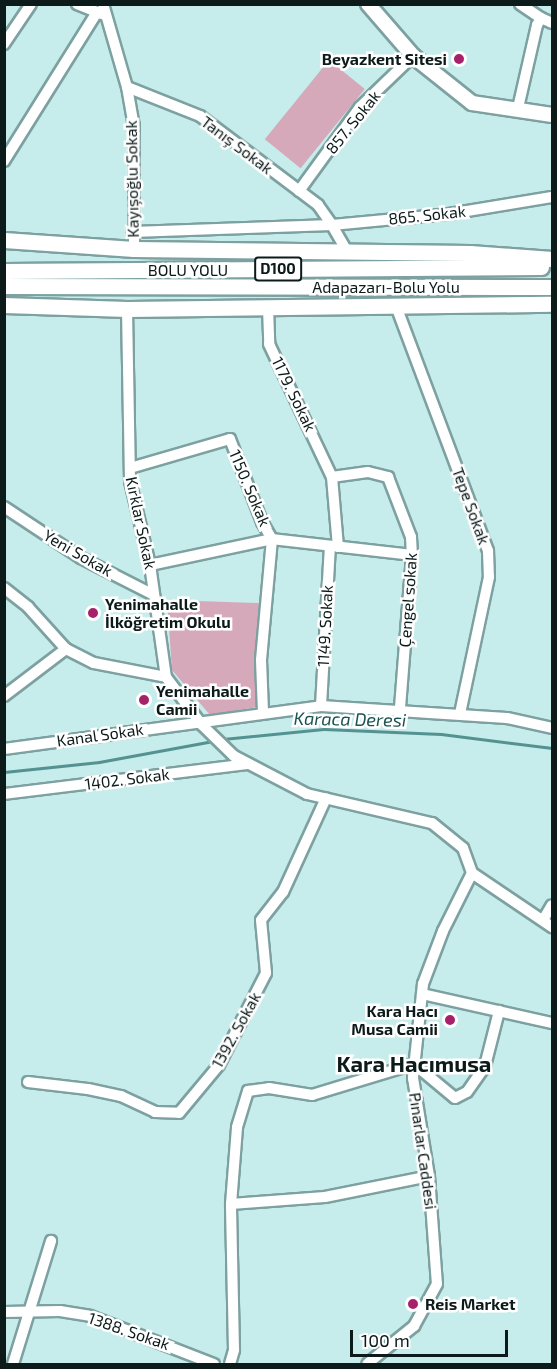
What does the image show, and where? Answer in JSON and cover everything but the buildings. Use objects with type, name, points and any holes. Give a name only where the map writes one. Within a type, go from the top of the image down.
[{"type":"highway","points":[[4,240],[134,249],[348,253],[552,252]]},
{"type":"highway","points":[[421,253],[552,259]]},
{"type":"highway","name":"BOLU YOLU","points":[[4,271],[552,267]]},
{"type":"highway","name":"Adapazarı-Bolu Yolu","points":[[4,286],[552,287]]},
{"type":"highway","points":[[472,305],[552,295]]},
{"type":"highway","points":[[4,306],[127,309],[552,304]]},
{"type":"main road","points":[[368,4],[413,56],[472,103],[518,108],[552,115]]},
{"type":"street","points":[[4,44],[30,4]]},
{"type":"street","points":[[4,161],[100,8],[76,4]]},
{"type":"street","points":[[520,4],[539,21],[552,22]]},
{"type":"street","name":"Kayışoğlu Sokak","points":[[100,8],[108,16],[127,87],[134,126],[132,232],[134,249]]},
{"type":"street","points":[[518,108],[539,21]]},
{"type":"street","name":"857. Sokak","points":[[299,191],[360,108],[413,56]]},
{"type":"street","name":"Tanış Sokak","points":[[127,87],[200,116],[318,206],[332,225]]},
{"type":"street","name":"865. Sokak","points":[[132,232],[332,225],[449,214],[552,197]]},
{"type":"street","points":[[332,225],[348,253]]},
{"type":"street","name":"Tepe Sokak","points":[[396,306],[488,551],[489,576],[460,714]]},
{"type":"street","name":"1179. Sokak","points":[[268,308],[269,344],[332,477]]},
{"type":"street","name":"Kırklar Sokak","points":[[127,309],[130,468],[150,565],[166,677],[200,723],[234,756],[249,764]]},
{"type":"street","name":"1150. Sokak","points":[[130,468],[230,439],[262,522],[272,538],[261,660],[263,712]]},
{"type":"street","name":"Çengel sokak","points":[[332,477],[368,472],[388,477],[411,537],[412,555],[400,709]]},
{"type":"street","points":[[332,477],[334,546]]},
{"type":"street","name":"Yeni Sokak","points":[[4,507],[81,558],[154,595]]},
{"type":"street","points":[[150,565],[272,538],[412,555]]},
{"type":"street","name":"1149. Sokak","points":[[321,706],[334,546]]},
{"type":"street","points":[[4,588],[66,648],[94,663],[166,677]]},
{"type":"street","points":[[4,696],[66,648]]},
{"type":"street","name":"Kanal Sokak","points":[[4,749],[200,723],[263,712],[321,706],[400,709],[507,718],[552,728]]},
{"type":"street","points":[[249,764],[307,794],[432,823],[463,848],[472,873],[548,923],[552,905]]},
{"type":"street","name":"1402. Sokak","points":[[4,794],[249,764]]},
{"type":"street","name":"1392. Sokak","points":[[28,1082],[88,1089],[121,1096],[155,1112],[179,1113],[219,1065],[266,973],[261,920],[283,892],[326,798]]},
{"type":"street","name":"Pınarlar Caddesi","points":[[368,1365],[414,1326],[437,1284],[429,1176],[413,1078],[414,1064],[422,994],[443,931],[472,873]]},
{"type":"street","points":[[422,994],[552,1023]]},
{"type":"street","points":[[230,1365],[234,1350],[231,1204],[237,1127],[248,1091],[268,1088],[312,1095],[414,1064],[455,1098],[467,1092],[485,1066],[499,1011]]},
{"type":"street","points":[[231,1204],[325,1197],[429,1176]]},
{"type":"street","points":[[13,1365],[51,1241]]},
{"type":"street","name":"1388. Sokak","points":[[4,1312],[27,1314],[60,1311],[90,1316],[214,1365]]},
{"type":"shaded area","points":[[329,60],[365,89],[301,168],[265,139]]},
{"type":"shaded area","points":[[167,600],[259,603],[257,707],[210,715],[172,670]]},
{"type":"waterway","name":"Karaca Deresi","points":[[223,739],[324,729],[441,734],[552,748]]},
{"type":"waterway","name":"Karaca Deresi","points":[[4,772],[99,762],[213,741]]},
{"type":"place","name":"Beyazkent Sitesi","points":[[459,59]]},
{"type":"place","name":"Yenimahalle İlköğretim Okulu","points":[[93,613]]},
{"type":"place","name":"Yenimahalle Camii","points":[[144,700]]},
{"type":"place","name":"Kara Hacı Musa Camii","points":[[450,1020]]},
{"type":"place","name":"Reis Market","points":[[413,1304]]},
{"type":"district","name":"Kara Hacımusa","points":[[414,1064]]}]
